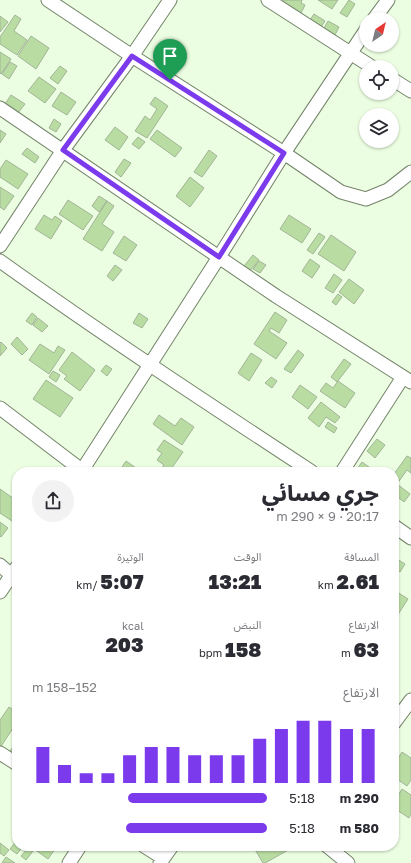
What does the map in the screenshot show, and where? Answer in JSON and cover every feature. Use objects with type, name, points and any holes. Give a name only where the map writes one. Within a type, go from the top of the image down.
[{"type":"street","points":[[48,0],[132,56],[284,153],[341,192],[366,199],[388,190],[411,172]]},
{"type":"street","points":[[0,246],[63,150],[132,56],[170,0]]},
{"type":"street","points":[[268,0],[361,60]]},
{"type":"street","points":[[379,12],[388,0]]},
{"type":"street","points":[[86,467],[284,153],[359,40]]},
{"type":"street","points":[[399,83],[411,91]]},
{"type":"street","points":[[0,108],[276,296],[407,379],[345,467]]},
{"type":"street","points":[[0,261],[150,365],[304,467]]},
{"type":"street","points":[[0,408],[78,467]]},
{"type":"street","points":[[399,530],[411,538]]},
{"type":"street","points":[[0,566],[12,572]]},
{"type":"street","points":[[0,592],[12,578]]},
{"type":"street","points":[[399,716],[411,700]]},
{"type":"street","points":[[0,753],[12,761]]},
{"type":"street","points":[[69,863],[77,851]]},
{"type":"street","points":[[150,851],[162,861],[169,851]]},
{"type":"street","points":[[333,851],[348,863]]},
{"type":"building","points":[[284,0],[302,0],[301,3],[305,5],[301,13],[282,4]]},
{"type":"building","points":[[318,0],[338,0],[332,9]]},
{"type":"building","points":[[349,0],[355,4],[347,17],[340,13]]},
{"type":"building","points":[[314,14],[325,21],[321,27],[310,20]]},
{"type":"building","points":[[15,15],[21,19],[14,31],[27,40],[17,55],[0,44],[0,37]]},
{"type":"building","points":[[0,16],[8,22],[0,32]]},
{"type":"building","points":[[328,21],[339,27],[335,35],[324,28]]},
{"type":"building","points":[[31,36],[49,48],[36,69],[18,56]]},
{"type":"building","points":[[0,52],[11,59],[1,74],[0,73]]},
{"type":"building","points":[[10,62],[17,66],[9,79],[2,74]]},
{"type":"building","points":[[60,66],[67,71],[58,84],[50,78]]},
{"type":"building","points":[[39,77],[56,89],[45,103],[28,91]]},
{"type":"building","points":[[61,92],[76,102],[67,115],[52,106]]},
{"type":"building","points":[[11,95],[25,104],[18,113],[5,104]]},
{"type":"building","points":[[155,97],[168,106],[147,138],[135,131],[145,116],[150,120],[157,109],[150,104]]},
{"type":"building","points":[[54,119],[61,124],[56,132],[49,128]]},
{"type":"building","points":[[115,127],[128,137],[119,150],[105,140]]},
{"type":"building","points":[[0,130],[6,134],[0,143]]},
{"type":"building","points":[[157,130],[182,148],[175,157],[150,139]]},
{"type":"building","points":[[138,137],[145,142],[139,149],[132,144]]},
{"type":"building","points":[[27,148],[39,157],[35,163],[22,154]]},
{"type":"building","points":[[209,150],[217,156],[202,177],[194,172]]},
{"type":"building","points":[[124,159],[131,163],[121,177],[115,172]]},
{"type":"building","points":[[6,160],[28,174],[18,189],[0,177],[0,169]]},
{"type":"building","points":[[190,177],[204,188],[190,207],[176,196]]},
{"type":"building","points":[[0,187],[14,196],[4,210],[0,207]]},
{"type":"building","points":[[99,196],[107,201],[99,212],[92,206]]},
{"type":"building","points":[[68,200],[93,216],[83,230],[59,214]]},
{"type":"building","points":[[107,201],[114,206],[102,224],[114,232],[102,251],[83,239]]},
{"type":"building","points":[[44,215],[52,220],[55,216],[62,221],[51,239],[35,229]]},
{"type":"building","points":[[289,215],[311,229],[302,243],[280,229]]},
{"type":"building","points":[[319,233],[325,237],[313,254],[307,250]]},
{"type":"building","points":[[331,235],[356,252],[344,271],[318,254]]},
{"type":"building","points":[[124,236],[137,245],[126,261],[113,253]]},
{"type":"building","points":[[253,255],[259,260],[250,271],[244,266]]},
{"type":"building","points":[[310,259],[320,266],[312,278],[302,271]]},
{"type":"building","points":[[259,261],[266,265],[260,273],[253,269]]},
{"type":"building","points":[[115,265],[122,270],[113,281],[107,276]]},
{"type":"building","points":[[334,274],[342,280],[333,293],[325,288]]},
{"type":"building","points":[[349,279],[364,290],[354,304],[339,292]]},
{"type":"building","points":[[338,294],[342,297],[336,305],[332,302]]},
{"type":"building","points":[[275,312],[287,320],[279,333],[271,328],[269,331],[287,343],[276,359],[254,344]]},
{"type":"building","points":[[32,313],[37,317],[32,325],[26,321]]},
{"type":"building","points":[[139,313],[148,319],[142,328],[133,323]]},
{"type":"building","points":[[38,318],[48,326],[42,332],[33,325]]},
{"type":"building","points":[[17,337],[28,349],[22,355],[11,344]]},
{"type":"building","points":[[1,342],[7,348],[0,356],[0,343]]},
{"type":"building","points":[[40,344],[54,353],[58,346],[65,350],[49,374],[29,360]]},
{"type":"building","points":[[298,350],[304,355],[291,373],[284,369]]},
{"type":"building","points":[[72,352],[95,370],[80,391],[64,379],[67,376],[59,370]]},
{"type":"building","points":[[251,353],[262,360],[249,381],[238,373]]},
{"type":"building","points":[[344,359],[351,364],[337,382],[331,377]]},
{"type":"building","points":[[106,365],[112,369],[107,376],[101,371]]},
{"type":"building","points":[[53,371],[60,375],[56,382],[49,377]]},
{"type":"building","points":[[271,377],[277,381],[272,388],[265,383]]},
{"type":"building","points":[[46,380],[73,398],[60,417],[33,399]]},
{"type":"building","points":[[338,381],[355,393],[345,408],[320,391],[326,383],[333,388]]},
{"type":"building","points":[[300,385],[317,397],[308,409],[292,397]]},
{"type":"building","points":[[321,402],[340,417],[335,423],[326,417],[319,427],[308,418]]},
{"type":"building","points":[[159,415],[175,426],[181,418],[194,427],[182,445],[153,424]]},
{"type":"building","points":[[328,422],[337,428],[334,433],[325,427]]},
{"type":"building","points":[[377,439],[385,445],[375,458],[367,451]]},
{"type":"building","points":[[164,440],[183,452],[172,467],[162,467],[164,465],[157,460],[162,453],[157,450]]},
{"type":"building","points":[[407,456],[411,458],[411,473],[407,470],[399,481],[399,467]]},
{"type":"building","points":[[126,461],[135,467],[122,467]]},
{"type":"building","points":[[362,462],[369,467],[358,467]]},
{"type":"building","points":[[399,486],[410,494],[404,502],[399,498]]},
{"type":"building","points":[[0,489],[12,497],[12,521],[0,513]]},
{"type":"building","points":[[0,522],[8,528],[1,537],[0,536]]},
{"type":"building","points":[[399,560],[405,564],[400,572],[399,571]]},
{"type":"building","points":[[399,593],[408,599],[399,613]]},
{"type":"building","points":[[9,707],[12,709],[12,730],[0,748],[0,720]]},
{"type":"building","points":[[402,752],[411,758],[411,780],[407,786],[399,780],[399,757]]},
{"type":"building","points":[[402,789],[411,795],[411,814],[409,818],[399,811],[399,794]]},
{"type":"building","points":[[0,843],[9,850],[4,856],[0,853]]},
{"type":"building","points":[[25,851],[33,851],[26,860],[21,856]]},
{"type":"building","points":[[37,851],[54,851],[48,859]]},
{"type":"building","points":[[256,851],[286,851],[265,863],[263,863]]},
{"type":"building","points":[[6,857],[15,863],[2,863]]},
{"type":"route","points":[[132,56],[170,80],[284,153],[219,257],[63,150],[132,56]]}]
